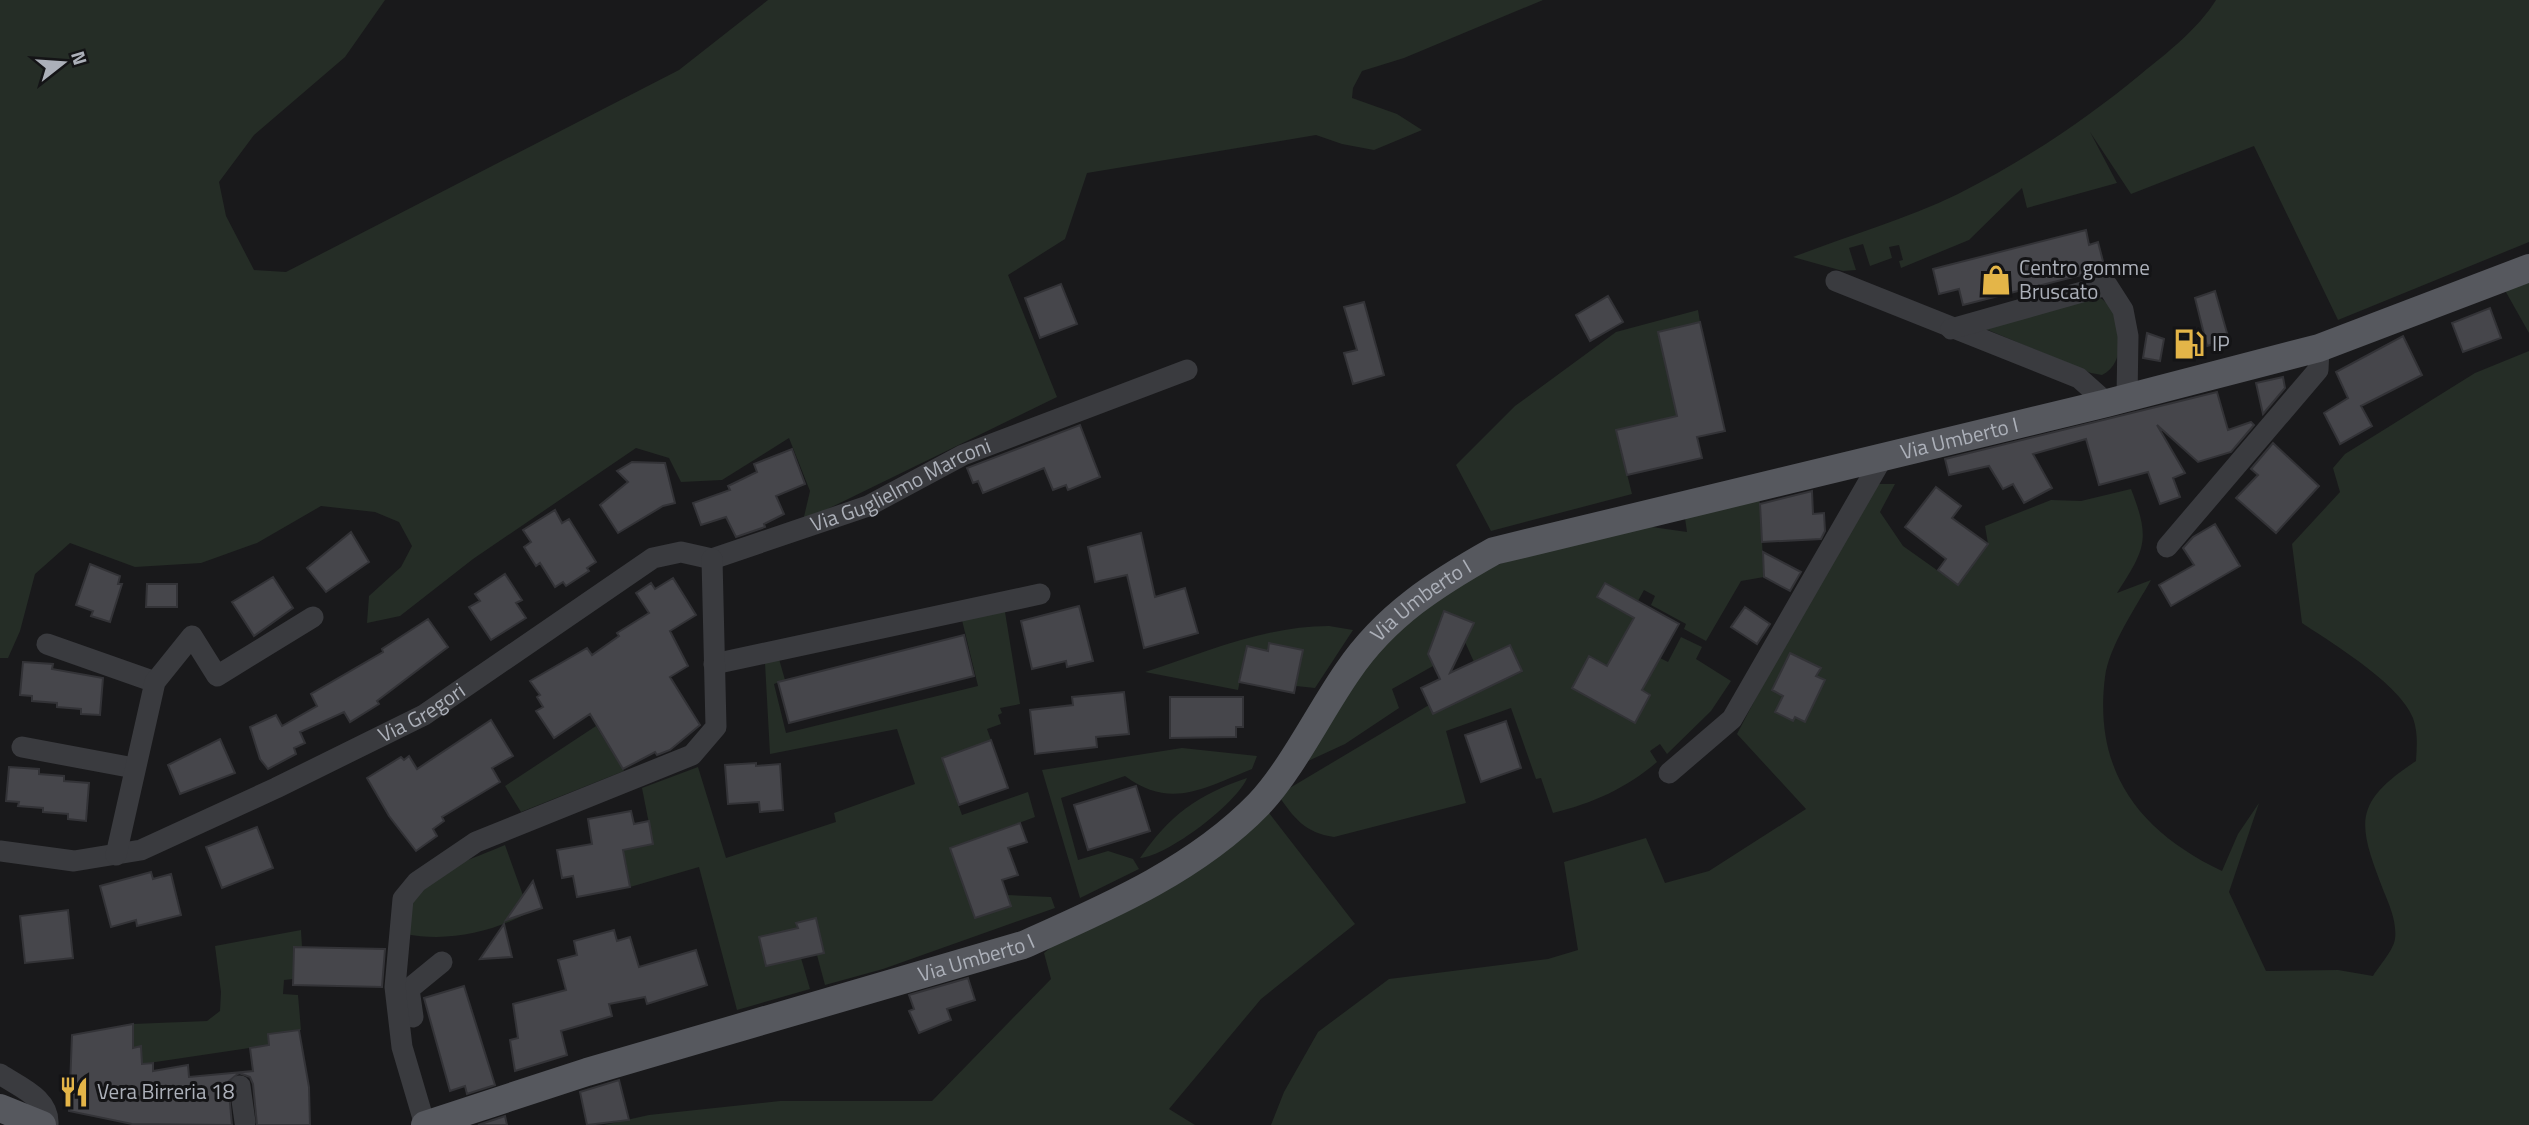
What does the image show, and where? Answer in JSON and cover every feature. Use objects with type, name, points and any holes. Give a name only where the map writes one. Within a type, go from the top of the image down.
[{"type":"main road","name":"Via Umberto I","points":[[425,1125],[587,1072],[1023,945],[1072,923],[1177,868],[1223,839],[1262,801],[1350,668],[1381,629],[1411,601],[1443,579],[1494,551],[2117,401],[2319,348],[2529,268]]},
{"type":"main road","points":[[0,1108],[42,1125]]},
{"type":"street","points":[[1836,281],[1951,329],[2019,352],[2079,378],[2117,401],[2128,336],[2123,310],[2107,285],[1951,329]]},
{"type":"street","points":[[2167,547],[2318,370],[2319,348]]},
{"type":"street","name":"Via Guglielmo Marconi","points":[[712,559],[868,506],[963,455],[1187,370]]},
{"type":"street","points":[[1669,773],[1732,719],[1884,455]]},
{"type":"street","name":"Via Gregori","points":[[0,851],[74,861],[141,849],[276,788],[424,715],[653,558],[681,552],[712,559]]},
{"type":"street","points":[[425,1125],[410,1078],[395,987],[403,899],[416,882],[476,842],[692,755],[716,727],[712,559]]},
{"type":"street","points":[[714,664],[1040,594]]},
{"type":"street","points":[[116,855],[155,682],[192,636],[217,676],[313,617]]},
{"type":"street","points":[[47,644],[155,682]]},
{"type":"street","points":[[22,747],[134,768]]},
{"type":"street","points":[[410,1078],[416,1045],[409,989],[442,962]]},
{"type":"street","points":[[0,1074],[43,1103],[48,1115],[48,1125]]},
{"type":"street","points":[[240,1086],[245,1122]]},
{"type":"shaded area","points":[[0,0],[385,0],[345,57],[254,135],[219,182],[226,216],[254,270],[286,272],[679,70],[768,0],[1543,0],[1404,58],[1362,71],[1353,88],[1352,98],[1397,114],[1422,130],[1374,150],[1342,144],[1316,135],[1087,173],[1065,239],[1008,275],[1057,397],[803,521],[810,491],[789,438],[722,480],[681,482],[669,458],[636,448],[473,559],[400,616],[367,623],[369,596],[401,567],[412,546],[399,522],[375,512],[321,506],[257,543],[201,563],[135,567],[70,543],[35,574],[20,631],[8,658],[0,658]]},
{"type":"shaded area","points":[[2216,0],[2529,0],[2529,242],[2338,320],[2254,146],[2131,194],[2090,132],[2117,183],[2027,208],[2022,188],[1969,240],[1901,268],[1899,261],[1903,260],[1899,245],[1889,247],[1892,258],[1870,266],[1863,244],[1849,248],[1856,270],[1843,271],[1793,257],[1938,203],[2030,154],[2098,108],[2161,57],[2191,31]]},
{"type":"shaded area","points":[[2529,275],[2529,333],[2502,285]]},
{"type":"shaded area","points":[[2098,297],[2107,303],[2113,312],[2120,336],[2116,359],[2111,369],[2102,375],[2091,373],[1981,327]]},
{"type":"shaded area","points":[[1698,310],[1700,322],[1658,332],[1677,416],[1616,430],[1632,494],[1491,531],[1456,465],[1515,406],[1616,332]]},
{"type":"shaded area","points":[[2529,351],[2529,1125],[1271,1125],[1284,1092],[1318,1032],[1389,979],[1548,959],[1578,950],[1564,862],[1646,838],[1665,883],[1709,871],[1806,809],[1737,734],[1790,633],[1878,484],[1895,484],[1880,512],[1903,546],[1958,585],[1988,544],[1985,526],[2051,500],[2081,501],[2131,489],[2141,521],[2142,544],[2134,565],[2117,593],[2151,580],[2117,640],[2105,677],[2103,711],[2107,742],[2115,770],[2128,795],[2146,818],[2167,838],[2222,871],[2238,834],[2259,803],[2229,892],[2266,971],[2338,970],[2373,976],[2392,948],[2395,933],[2391,909],[2369,849],[2366,817],[2370,803],[2380,790],[2416,761],[2416,729],[2406,705],[2380,678],[2302,623],[2292,544],[2340,492],[2333,468],[2345,454],[2475,373]]},
{"type":"shaded area","points":[[1759,488],[1764,577],[1741,581],[1706,641],[1684,629],[1686,624],[1651,605],[1655,596],[1644,590],[1638,601],[1629,597],[1634,618],[1615,652],[1611,668],[1589,656],[1572,688],[1635,723],[1650,695],[1642,690],[1660,658],[1668,662],[1681,637],[1702,647],[1696,659],[1731,681],[1711,711],[1667,754],[1660,744],[1650,751],[1657,762],[1633,780],[1595,800],[1553,813],[1541,778],[1536,779],[1511,708],[1446,731],[1466,803],[1334,837],[1315,832],[1301,823],[1278,795],[1429,705],[1434,713],[1522,672],[1509,645],[1474,662],[1465,642],[1474,623],[1444,611],[1428,654],[1433,666],[1392,689],[1399,708],[1345,744],[1295,767],[1370,655],[1457,577],[1631,524],[1687,532],[1683,504]]},
{"type":"shaded area","points":[[1004,606],[1020,704],[1000,708],[1002,713],[998,715],[1001,724],[987,729],[991,740],[942,758],[962,815],[1028,792],[1035,817],[950,848],[975,918],[1011,906],[1007,895],[1051,897],[1055,908],[883,969],[825,985],[817,955],[824,953],[815,918],[797,923],[798,928],[759,938],[766,966],[801,958],[810,989],[737,1010],[699,867],[630,887],[626,862],[615,851],[653,844],[642,788],[698,767],[726,858],[836,822],[834,813],[915,784],[897,729],[770,754],[765,663],[779,659],[785,680],[774,684],[786,733],[978,686],[961,616]]},
{"type":"shaded area","points":[[1329,626],[1353,630],[1315,688],[1296,686],[1303,650],[1270,643],[1268,651],[1247,647],[1238,690],[1145,672],[1259,635]]},
{"type":"shaded area","points":[[596,726],[624,771],[521,812],[505,786]]},
{"type":"shaded area","points":[[1182,748],[1257,756],[1252,769],[1203,789],[1173,794],[1158,792],[1125,776],[1061,798],[1078,860],[1108,851],[1133,859],[1139,869],[1080,898],[1042,770]]},
{"type":"shaded area","points":[[1247,778],[1230,801],[1200,827],[1167,848],[1140,858],[1162,830],[1186,808],[1213,792]]},
{"type":"shaded area","points":[[1269,813],[1355,924],[1261,999],[1169,1109],[1195,1125],[604,1125],[649,1115],[780,1101],[932,1101],[1051,979],[1044,953],[1074,928]]},
{"type":"shaded area","points":[[505,845],[529,912],[500,925],[469,934],[437,937],[405,934],[411,901],[427,882],[452,867]]},
{"type":"shaded area","points":[[301,930],[302,947],[294,947],[293,979],[284,980],[283,994],[298,995],[301,1030],[269,1034],[269,1045],[142,1064],[141,1047],[133,1048],[133,1024],[207,1021],[220,1011],[221,992],[215,946]]},
{"type":"building","points":[[2086,230],[2089,245],[2098,242],[2105,269],[1963,305],[1959,289],[1939,294],[1933,269]]},
{"type":"building","points":[[1061,284],[1077,324],[1040,338],[1025,298]]},
{"type":"building","points":[[2215,291],[2229,340],[2207,346],[2195,298]]},
{"type":"building","points":[[1608,296],[1623,322],[1590,341],[1576,315]]},
{"type":"building","points":[[1364,302],[1384,375],[1353,384],[1344,353],[1357,350],[1344,307]]},
{"type":"building","points":[[2490,308],[2501,338],[2463,352],[2452,323]]},
{"type":"building","points":[[1700,322],[1725,431],[1697,437],[1702,458],[1627,475],[1616,430],[1677,416],[1658,332]]},
{"type":"building","points":[[2147,333],[2164,339],[2160,361],[2143,358]]},
{"type":"building","points":[[2403,336],[2422,375],[2361,406],[2372,426],[2340,444],[2324,413],[2348,398],[2336,372]]},
{"type":"building","points":[[2283,377],[2285,388],[2263,414],[2256,383]]},
{"type":"building","points":[[2217,392],[2228,430],[2251,422],[2254,425],[2231,452],[2198,462],[2157,425],[2185,473],[2173,478],[2180,497],[2160,504],[2148,472],[2099,485],[2086,439],[2033,454],[2052,488],[2024,503],[2013,484],[2003,489],[1989,466],[1949,475],[1945,459]]},
{"type":"building","points":[[1080,425],[1100,477],[1068,490],[1066,485],[1053,490],[1044,468],[983,493],[978,481],[973,483],[967,468]]},
{"type":"building","points":[[2273,443],[2319,486],[2276,533],[2236,498],[2258,475],[2251,469]]},
{"type":"building","points":[[792,449],[805,484],[776,496],[784,514],[764,524],[765,527],[736,537],[726,517],[701,525],[693,503],[730,490],[728,486],[757,472],[754,464]]},
{"type":"building","points":[[632,462],[665,463],[675,503],[663,506],[618,533],[600,505],[628,482],[617,471]]},
{"type":"building","points":[[1936,487],[1961,506],[1952,518],[1988,544],[1958,585],[1938,570],[1946,559],[1905,527]]},
{"type":"building","points":[[1812,491],[1813,514],[1824,513],[1825,531],[1821,539],[1762,542],[1760,504]]},
{"type":"building","points":[[555,510],[562,523],[569,519],[596,562],[587,568],[589,571],[566,586],[563,582],[555,587],[540,563],[536,566],[524,547],[531,542],[523,530]]},
{"type":"building","points":[[2215,524],[2240,566],[2171,606],[2159,585],[2194,565],[2183,548],[2193,537]]},
{"type":"building","points":[[351,532],[369,562],[326,592],[307,568]]},
{"type":"building","points":[[1141,533],[1155,597],[1185,588],[1198,633],[1144,648],[1127,575],[1095,582],[1088,547]]},
{"type":"building","points":[[1763,552],[1801,572],[1790,591],[1764,577]]},
{"type":"building","points":[[90,564],[120,576],[118,584],[122,584],[110,622],[91,616],[93,611],[76,605]]},
{"type":"building","points":[[505,574],[522,600],[516,603],[526,618],[491,640],[469,607],[480,601],[475,594]]},
{"type":"building","points":[[273,577],[293,608],[254,636],[232,602]]},
{"type":"building","points":[[673,578],[696,615],[670,631],[688,666],[670,677],[700,725],[670,750],[657,755],[655,752],[623,769],[590,714],[554,738],[536,711],[543,707],[537,697],[540,695],[530,681],[587,648],[592,655],[619,636],[617,633],[649,613],[636,593],[651,583],[655,589]]},
{"type":"building","points":[[1605,583],[1679,624],[1642,690],[1650,695],[1635,723],[1572,688],[1589,656],[1607,666],[1634,618],[1597,597]]},
{"type":"building","points":[[147,584],[177,584],[177,607],[146,607]]},
{"type":"building","points":[[1079,606],[1093,661],[1067,667],[1066,661],[1032,669],[1021,621]]},
{"type":"building","points":[[1745,607],[1770,624],[1757,644],[1731,627]]},
{"type":"building","points":[[1444,611],[1474,623],[1450,673],[1510,645],[1522,671],[1433,714],[1421,688],[1440,679],[1428,654]]},
{"type":"building","points":[[428,619],[448,647],[377,701],[379,704],[350,722],[344,712],[300,732],[305,743],[294,748],[296,754],[268,769],[260,759],[250,727],[276,715],[282,726],[317,706],[311,694],[383,652],[382,649]]},
{"type":"building","points":[[964,635],[974,676],[789,723],[778,682]]},
{"type":"building","points":[[1269,643],[1303,650],[1294,693],[1239,682],[1247,646],[1268,651]]},
{"type":"building","points":[[1790,653],[1821,668],[1816,676],[1825,680],[1805,722],[1795,717],[1793,721],[1775,712],[1783,696],[1772,690]]},
{"type":"building","points":[[23,662],[53,664],[52,669],[103,678],[100,715],[81,714],[81,709],[57,707],[57,703],[32,701],[32,696],[20,695]]},
{"type":"building","points":[[1124,692],[1129,734],[1096,737],[1097,747],[1035,754],[1030,710],[1073,705],[1072,697]]},
{"type":"building","points":[[1170,697],[1243,697],[1243,727],[1236,727],[1236,737],[1170,738]]},
{"type":"building","points":[[491,720],[513,756],[492,768],[500,782],[442,817],[444,821],[433,829],[437,836],[416,851],[389,816],[367,778],[401,757],[404,760],[409,756],[417,769]]},
{"type":"building","points":[[1506,721],[1521,768],[1481,782],[1465,735]]},
{"type":"building","points":[[220,739],[235,773],[180,794],[168,765]]},
{"type":"building","points":[[991,740],[1008,788],[959,805],[942,758]]},
{"type":"building","points":[[756,763],[756,766],[780,764],[783,810],[760,812],[759,802],[728,804],[725,765]]},
{"type":"building","points":[[9,767],[39,769],[39,774],[64,776],[64,781],[89,783],[86,821],[68,819],[68,814],[43,812],[43,808],[18,806],[19,802],[6,801]]},
{"type":"building","points":[[1136,786],[1150,831],[1088,850],[1074,805]]},
{"type":"building","points":[[631,811],[634,824],[649,821],[653,844],[623,850],[630,887],[577,897],[573,876],[562,878],[557,850],[592,844],[588,819]]},
{"type":"building","points":[[1020,823],[1027,842],[1008,848],[1018,875],[1002,880],[1011,906],[975,918],[950,848]]},
{"type":"building","points":[[257,827],[273,868],[222,888],[206,847]]},
{"type":"building","points":[[151,872],[153,879],[171,874],[181,915],[137,926],[136,920],[111,927],[100,886]]},
{"type":"building","points":[[533,881],[542,908],[506,920]]},
{"type":"building","points":[[68,910],[73,958],[25,963],[20,916]]},
{"type":"building","points":[[816,918],[824,953],[766,966],[759,937],[798,928],[796,923]]},
{"type":"building","points":[[504,924],[512,957],[480,959]]},
{"type":"building","points":[[614,930],[617,941],[630,937],[639,967],[696,950],[707,985],[647,1004],[645,997],[609,1004],[612,1016],[561,1031],[567,1055],[515,1071],[510,1040],[518,1038],[513,1004],[566,990],[558,960],[577,955],[574,941]]},
{"type":"building","points":[[294,947],[385,949],[382,987],[293,985]]},
{"type":"building","points":[[968,978],[975,1000],[947,1009],[951,1020],[919,1033],[909,1011],[914,1009],[909,995]]},
{"type":"building","points":[[464,986],[495,1085],[467,1094],[465,1086],[450,1091],[424,998]]},
{"type":"building","points":[[133,1024],[133,1048],[141,1046],[142,1064],[153,1063],[153,1071],[188,1065],[189,1077],[253,1071],[250,1048],[269,1045],[268,1034],[299,1030],[309,1087],[310,1125],[257,1125],[253,1084],[250,1077],[239,1073],[228,1082],[232,1125],[132,1124],[69,1111],[72,1035]]},
{"type":"building","points":[[619,1080],[629,1120],[587,1125],[580,1092]]},
{"type":"building","points":[[505,1116],[507,1125],[478,1125]]},
{"type":"place","name":"Centro gomme Bruscato","points":[[1996,280]]},
{"type":"place","name":"IP","points":[[2189,344]]},
{"type":"place","name":"Vera Birreria 18","points":[[74,1092]]}]
